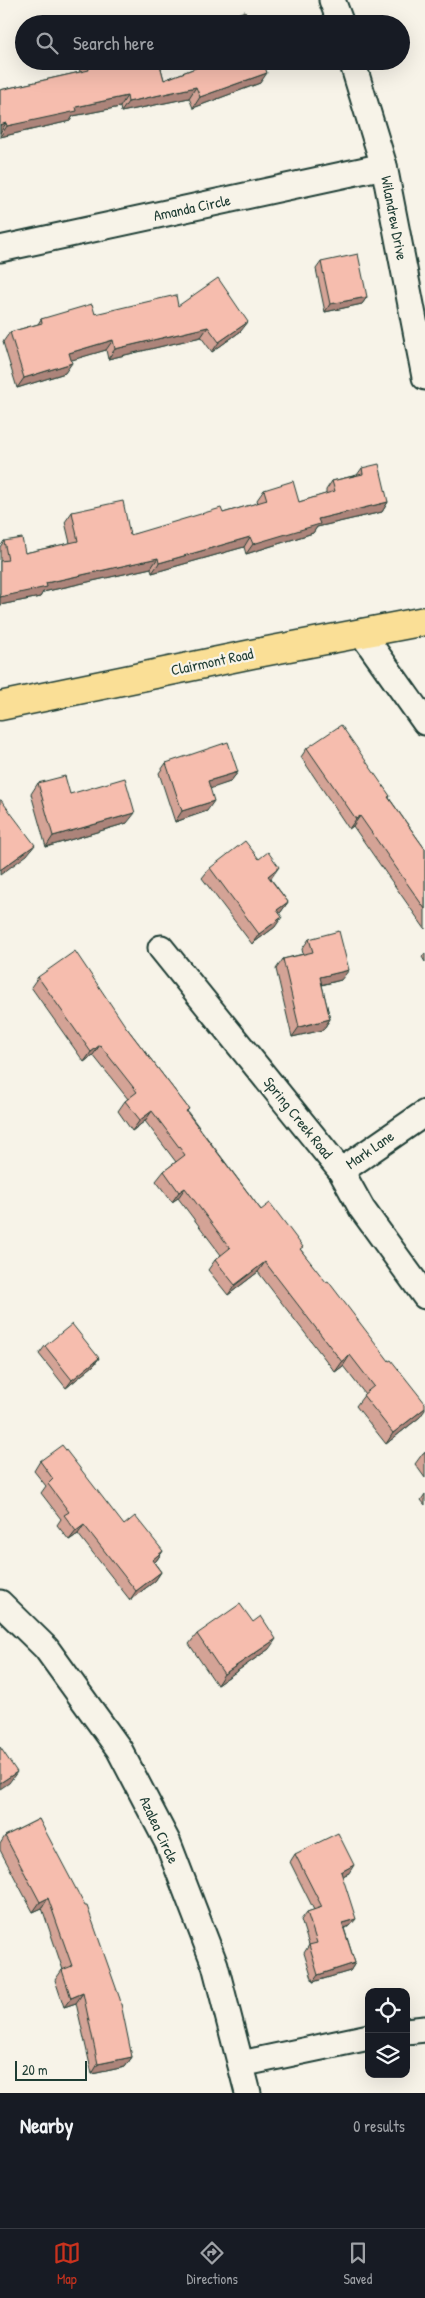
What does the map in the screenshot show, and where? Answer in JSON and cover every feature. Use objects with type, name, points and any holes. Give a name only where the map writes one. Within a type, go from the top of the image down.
[{"type":"main road","name":"Clairmont Road","points":[[0,706],[362,632],[425,621]]},
{"type":"street","points":[[332,0],[338,15]]},
{"type":"street","name":"Wilandrew Drive","points":[[355,70],[384,166],[425,377]]},
{"type":"street","name":"Amanda Circle","points":[[0,249],[384,166]]},
{"type":"street","points":[[362,632],[425,722]]},
{"type":"street","name":"Spring Creek Road","points":[[161,948],[340,1171],[362,1209],[425,1296]]},
{"type":"street","name":"Mark Lane","points":[[340,1171],[425,1113]]},
{"type":"street","name":"Azalea Circle","points":[[0,1603],[46,1648],[120,1749],[168,1843],[215,1965],[248,2093]]},
{"type":"street","points":[[410,2031],[425,2029]]},
{"type":"street","points":[[241,2064],[365,2038]]},
{"type":"building","points":[[245,11],[247,15],[234,15]]},
{"type":"building","points":[[89,70],[161,70],[164,80],[190,70],[266,70],[267,73],[200,97],[196,87],[128,102],[127,96],[76,107],[77,111],[7,126],[6,123],[0,125],[0,90]]},
{"type":"building","points":[[358,254],[367,297],[330,304],[321,262]]},
{"type":"building","points":[[218,278],[248,322],[219,342],[208,327],[115,349],[113,340],[69,353],[72,363],[24,378],[10,332],[42,323],[41,319],[92,304],[95,314],[176,295],[178,306]]},
{"type":"building","points":[[379,464],[388,502],[318,519],[320,524],[253,544],[250,537],[159,563],[158,558],[46,583],[47,587],[0,597],[0,561],[8,560],[4,541],[22,538],[25,553],[78,541],[72,512],[123,501],[130,535],[221,508],[223,513],[267,500],[264,490],[293,481],[299,502],[335,491],[332,481],[363,474],[362,468]]},
{"type":"building","points":[[341,725],[425,849],[425,909],[360,816],[356,819],[307,748]]},
{"type":"building","points":[[228,742],[238,772],[208,781],[214,801],[182,811],[166,763]]},
{"type":"building","points":[[65,776],[70,794],[125,778],[135,813],[53,836],[38,783]]},
{"type":"building","points":[[0,800],[35,845],[0,870]]},
{"type":"building","points":[[245,841],[259,859],[268,852],[279,867],[268,876],[288,902],[277,910],[282,917],[259,934],[210,868]]},
{"type":"building","points":[[339,931],[349,970],[320,977],[330,1019],[299,1027],[283,959],[313,952],[309,939]]},
{"type":"building","points":[[75,951],[126,1027],[189,1109],[186,1111],[261,1210],[270,1203],[303,1247],[300,1249],[326,1282],[328,1281],[389,1361],[391,1360],[425,1403],[425,1408],[393,1433],[363,1395],[374,1386],[350,1355],[342,1362],[265,1262],[235,1285],[215,1260],[230,1248],[185,1188],[179,1192],[164,1171],[185,1155],[152,1111],[140,1120],[125,1101],[137,1092],[100,1045],[91,1052],[38,977]]},
{"type":"building","points":[[72,1324],[99,1358],[72,1380],[45,1346]]},
{"type":"building","points":[[62,1445],[124,1525],[135,1516],[163,1551],[152,1560],[161,1572],[136,1591],[84,1525],[76,1531],[64,1515],[69,1512],[48,1484],[53,1479],[40,1461]]},
{"type":"building","points":[[240,1604],[253,1622],[261,1616],[276,1639],[224,1674],[197,1634]]},
{"type":"building","points":[[0,1747],[17,1772],[0,1783]]},
{"type":"building","points":[[39,1819],[85,1906],[87,1906],[120,1999],[132,2057],[98,2064],[83,1993],[71,1998],[62,1970],[72,1966],[48,1898],[40,1902],[5,1836]]},
{"type":"building","points":[[338,1833],[354,1865],[341,1872],[356,1919],[342,1923],[355,1963],[318,1975],[309,1945],[317,1943],[307,1912],[322,1907],[295,1854]]}]
